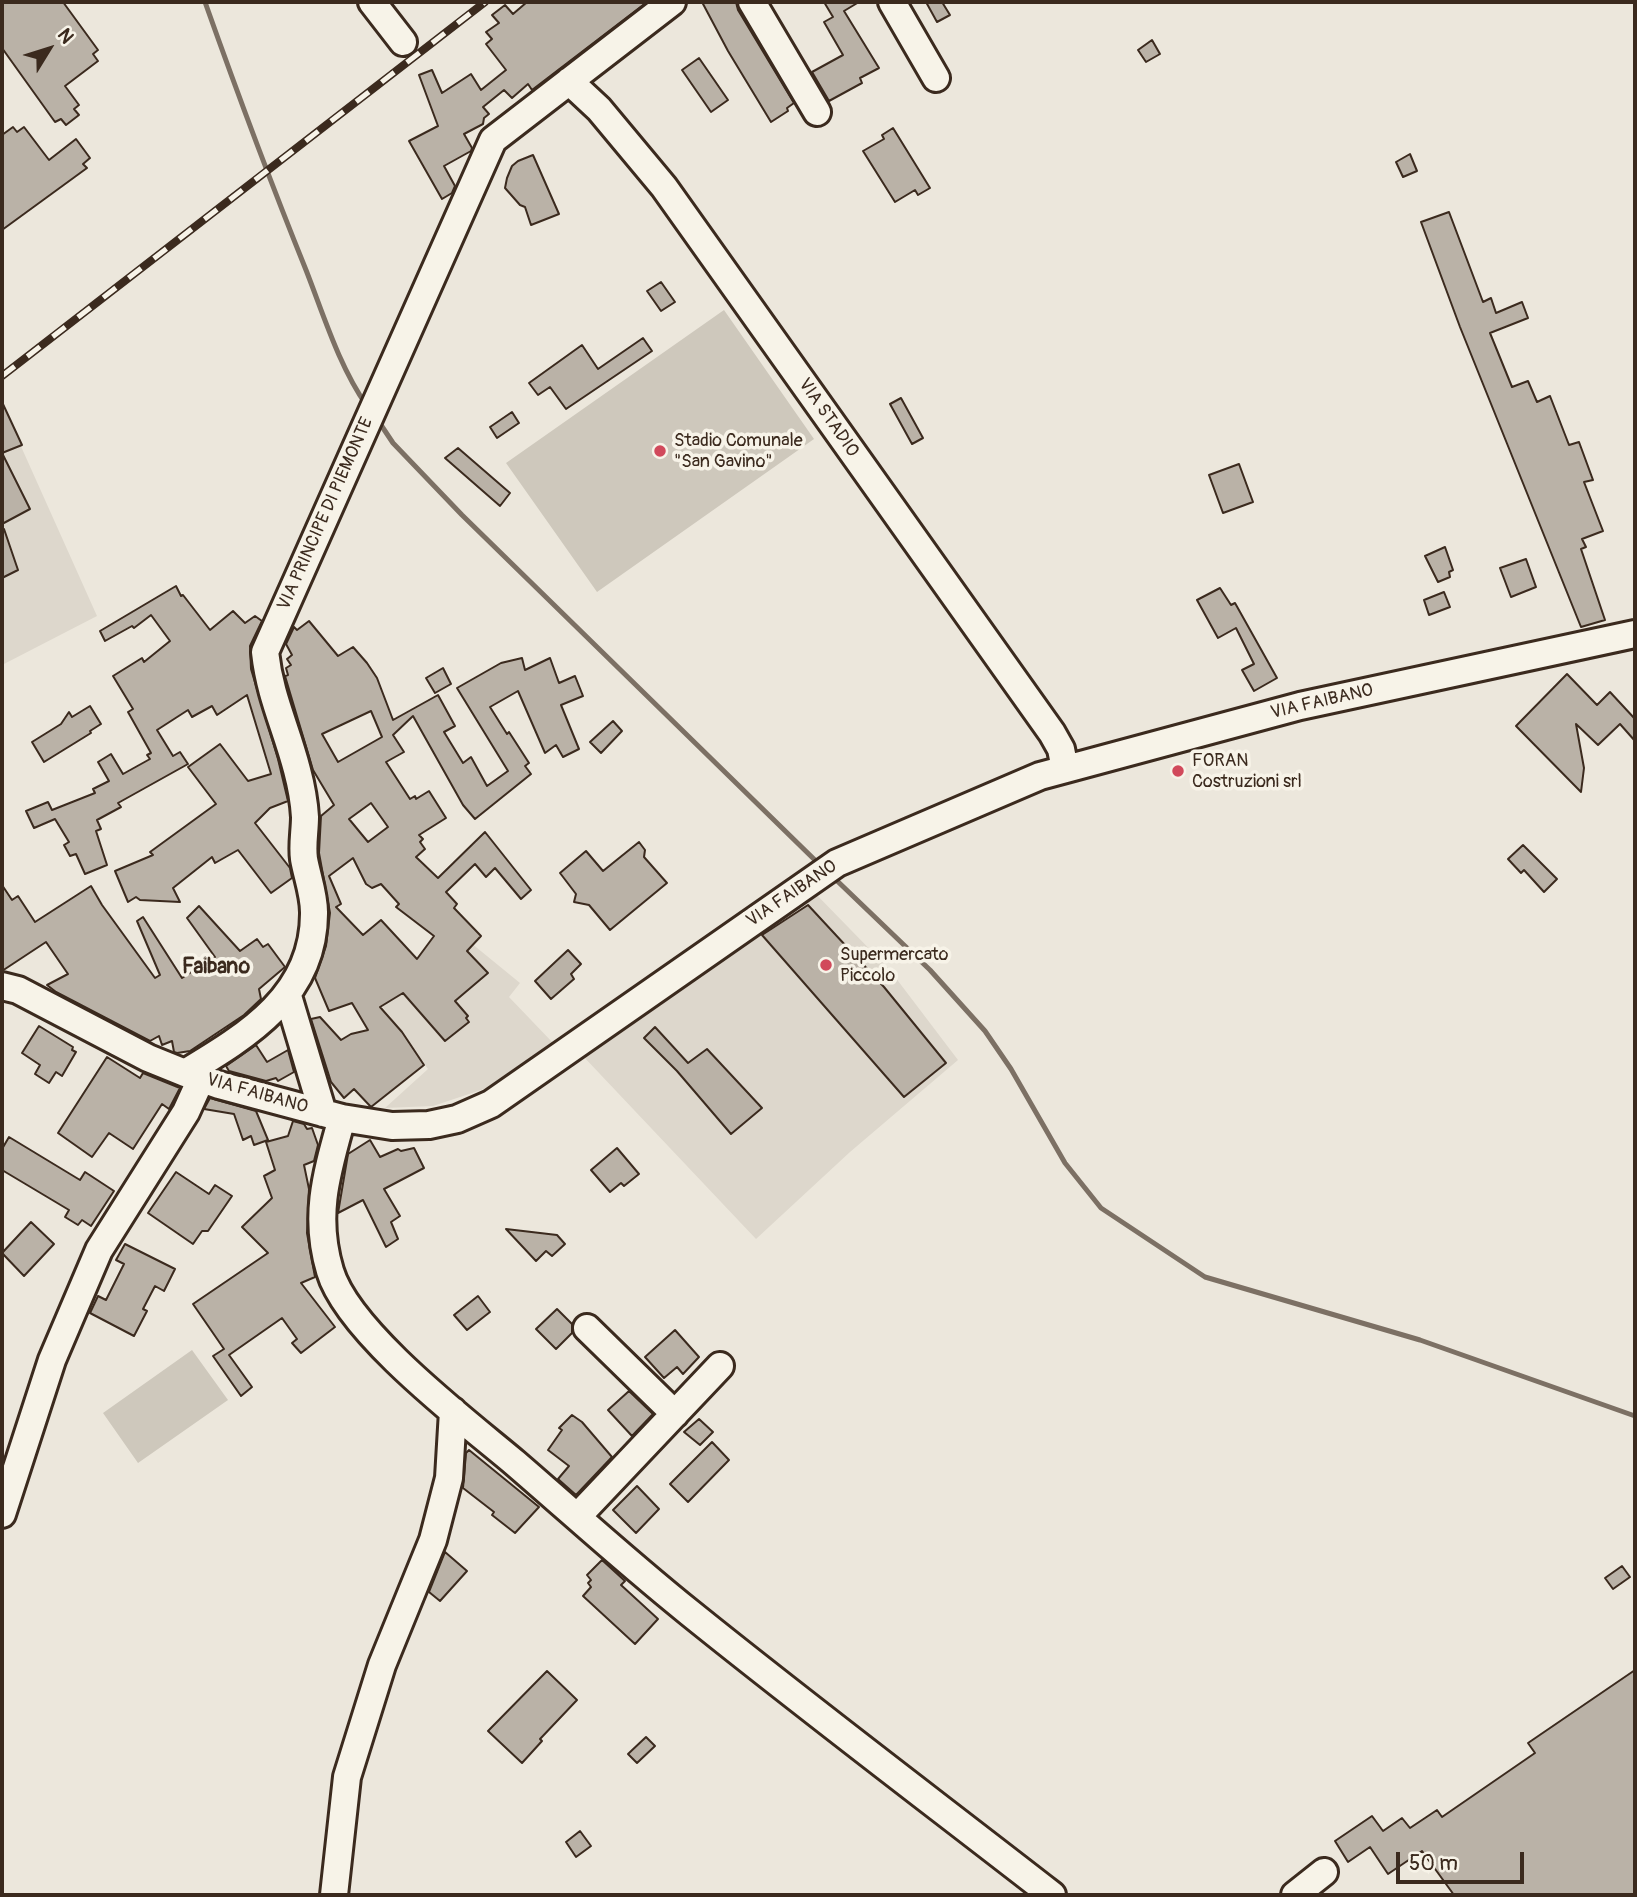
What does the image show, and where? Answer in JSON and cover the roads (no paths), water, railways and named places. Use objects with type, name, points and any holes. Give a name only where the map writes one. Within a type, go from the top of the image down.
[{"type":"street","points":[[372,2],[402,41]]},
{"type":"street","name":"VIA PRINCIPE DI PIEMONTE","points":[[193,1076],[288,996],[304,966],[314,909],[303,856],[303,792],[268,681],[265,652],[493,140],[672,2]]},
{"type":"street","points":[[752,2],[817,112]]},
{"type":"street","points":[[892,2],[936,78]]},
{"type":"street","name":"VIA STADIO","points":[[569,81],[599,108],[664,187],[1052,733],[1061,749],[1065,769]]},
{"type":"street","name":"VIA FAIBANO","points":[[2,986],[18,990],[148,1058],[193,1076],[333,1115],[392,1126],[429,1125],[457,1119],[491,1104],[827,870],[1041,776],[1300,706],[1635,634]]},
{"type":"street","points":[[288,996],[333,1115],[321,1216],[330,1272],[342,1298],[369,1332],[453,1411],[688,1612],[1052,1895]]},
{"type":"street","points":[[2,1514],[52,1360],[99,1250],[186,1112],[193,1076]]},
{"type":"street","points":[[587,1328],[675,1413]]},
{"type":"street","points":[[577,1517],[720,1366]]},
{"type":"street","points":[[334,1895],[347,1777],[383,1665],[433,1540],[449,1478],[453,1411]]},
{"type":"street","points":[[1295,1895],[1324,1872]]},
{"type":"waterway","points":[[205,2],[333,340],[348,374],[367,406]]},
{"type":"waterway","points":[[377,419],[393,443],[462,515],[821,866]]},
{"type":"waterway","points":[[831,875],[930,970],[985,1031],[1011,1069],[1065,1163],[1101,1208],[1205,1277],[1420,1340],[1635,1416]]},
{"type":"railway","points":[[2,376],[485,2]]},
{"type":"place","name":"Stadio Comunale \"San Gavino\"","points":[[660,451]]},
{"type":"place","name":"FORAN Costruzioni srl","points":[[1178,771]]},
{"type":"place","name":"Supermercato Piccolo","points":[[826,965]]},
{"type":"district","name":"Faibano","points":[[216,968]]}]
